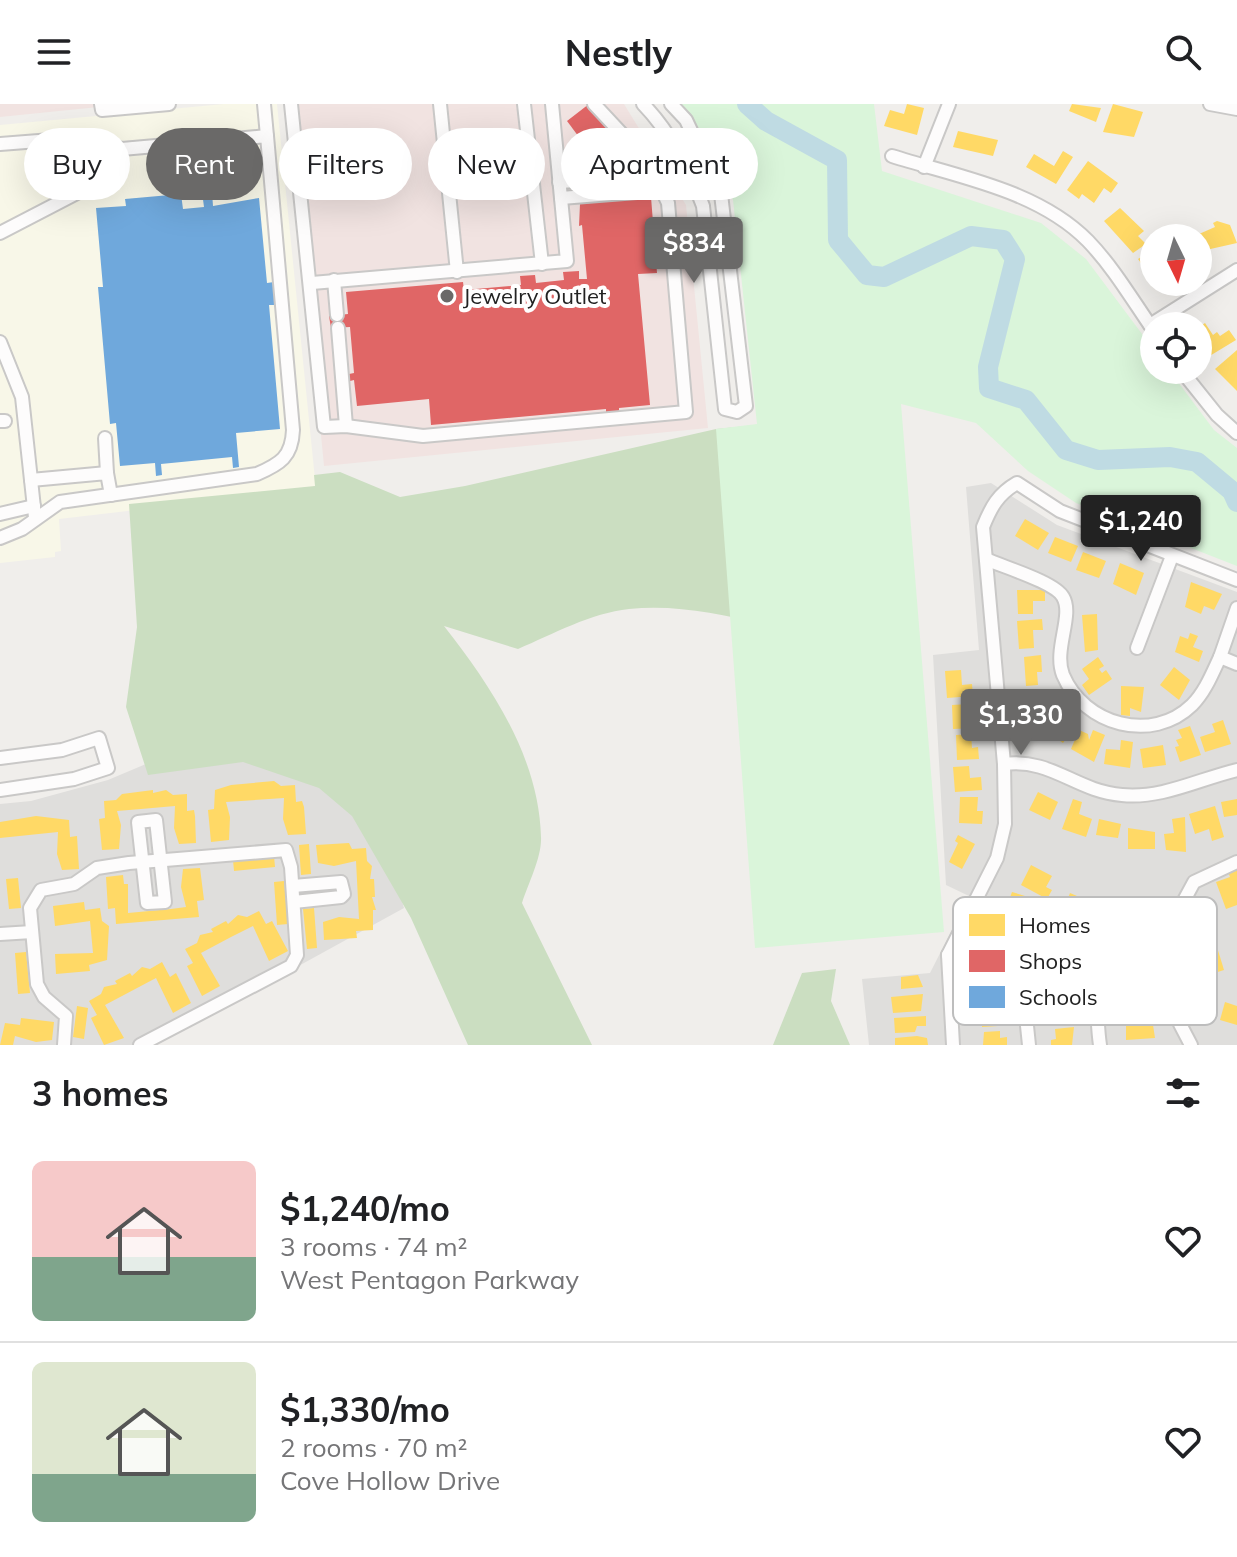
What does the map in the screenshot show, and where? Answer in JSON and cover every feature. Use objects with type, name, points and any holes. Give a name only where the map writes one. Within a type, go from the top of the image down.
[{"type":"street","points":[[101,104],[102,110],[169,104]]},
{"type":"street","points":[[0,514],[34,512],[60,502],[257,474],[280,464],[293,449],[264,104]]},
{"type":"street","points":[[291,104],[312,283],[324,427],[346,426],[423,436],[686,412],[667,200]]},
{"type":"street","points":[[440,104],[457,272]]},
{"type":"street","points":[[524,104],[542,264]]},
{"type":"street","points":[[552,104],[561,198]]},
{"type":"street","points":[[594,104],[616,128]]},
{"type":"street","points":[[643,104],[663,125],[692,177],[703,206],[725,409],[737,412],[746,406],[721,194],[686,120],[671,104]]},
{"type":"street","points":[[924,167],[949,104]]},
{"type":"street","points":[[1210,104],[1237,109]]},
{"type":"street","points":[[0,144],[64,139],[122,149],[267,136]]},
{"type":"street","points":[[892,156],[1033,202],[1064,220],[1110,266],[1141,312]]},
{"type":"street","points":[[0,233],[64,200]]},
{"type":"street","points":[[312,283],[567,261],[561,200]]},
{"type":"street","points":[[1175,312],[1237,270]]},
{"type":"street","points":[[334,280],[346,426]]},
{"type":"street","points":[[0,342],[22,397],[34,512],[22,529],[0,538]]},
{"type":"street","points":[[1192,384],[1217,415],[1237,433]]},
{"type":"street","points":[[105,438],[111,495]]},
{"type":"street","points":[[31,480],[107,473]]},
{"type":"street","points":[[977,897],[997,858],[1005,824],[1004,764],[983,527],[1001,493],[1017,483],[1024,485],[1060,511],[1237,580]]},
{"type":"street","points":[[1137,648],[1172,556]]},
{"type":"street","points":[[986,559],[1051,586],[1063,596],[1067,609],[1058,655],[1063,674],[1084,705],[1105,719],[1145,726],[1172,719],[1191,706],[1205,688],[1220,657],[1237,608]]},
{"type":"street","points":[[1220,657],[1237,664]]},
{"type":"street","points":[[0,758],[62,750],[99,738],[108,768],[74,779],[0,790]]},
{"type":"street","points":[[1004,764],[1031,762],[1086,786],[1121,795],[1167,791],[1237,770]]},
{"type":"street","points":[[156,820],[165,902],[147,903],[142,861],[138,822],[156,820]]},
{"type":"street","points":[[64,1045],[66,1016],[39,991],[31,902],[41,890],[74,884],[97,868],[142,861],[286,850],[293,886],[297,955],[291,966],[140,1045]]},
{"type":"street","points":[[1186,897],[1194,882],[1237,862]]},
{"type":"street","points":[[293,886],[341,882],[344,894],[341,897],[294,902]]},
{"type":"street","points":[[0,934],[32,932]]},
{"type":"street","points":[[953,945],[948,955],[953,1045]]},
{"type":"street","points":[[948,955],[953,955]]},
{"type":"street","points":[[1027,1025],[1029,1045]]},
{"type":"street","points":[[1098,1025],[1100,1045]]},
{"type":"street","points":[[1181,1025],[1191,1045]]},
{"type":"shaded area","points":[[0,104],[128,104],[0,117]]},
{"type":"shaded area","points":[[224,104],[277,104],[279,200],[287,200],[316,489],[59,519],[61,551],[55,552],[55,557],[0,563],[0,125]]},
{"type":"shaded area","points":[[289,104],[624,104],[639,128],[561,128],[561,200],[683,200],[686,205],[708,428],[324,466],[298,200],[412,200],[412,128],[291,128]]},
{"type":"shaded area","points":[[991,483],[1057,525],[1237,592],[1237,1045],[869,1045],[862,979],[930,973],[953,928],[953,1025],[1217,1025],[1217,897],[968,897],[946,885],[933,655],[979,650],[966,487]]},
{"type":"shaded area","points":[[252,750],[346,800],[400,894],[404,908],[155,1045],[0,1045],[0,804],[31,801],[108,780],[153,761]]},
{"type":"green space","points":[[680,104],[874,104],[882,171],[1041,223],[1086,259],[1140,331],[1140,384],[1180,384],[1214,430],[1237,448],[1237,566],[1076,503],[1028,471],[976,423],[901,404],[944,932],[755,948],[716,429],[757,424],[733,200],[758,200],[758,128],[699,128]]},
{"type":"green space","points":[[757,425],[770,625],[683,609],[629,609],[586,619],[518,649],[444,626],[495,698],[522,751],[532,779],[541,845],[522,903],[592,1045],[468,1045],[411,918],[352,816],[319,788],[243,762],[148,775],[126,707],[137,627],[129,504],[315,486],[314,475],[340,472],[400,497],[465,486],[716,429]]},
{"type":"green space","points":[[836,969],[831,1001],[850,1045],[773,1045],[802,973]]},
{"type":"building: Homes","points":[[907,104],[924,108],[917,135],[884,126],[890,110],[904,114]]},
{"type":"building: Homes","points":[[1072,104],[1101,108],[1096,122],[1069,111]]},
{"type":"building: Homes","points":[[1113,104],[1143,112],[1134,137],[1103,132]]},
{"type":"building: Homes","points":[[958,131],[998,140],[993,156],[953,147]]},
{"type":"building: Homes","points":[[1063,151],[1073,157],[1056,184],[1026,167],[1034,154],[1054,166]]},
{"type":"building: Homes","points":[[1088,161],[1118,183],[1111,193],[1104,188],[1094,203],[1082,194],[1079,199],[1067,190]]},
{"type":"building: Homes","points":[[1120,208],[1140,227],[1140,248],[1133,253],[1104,221]]},
{"type":"building: Homes","points":[[1217,221],[1230,225],[1237,243],[1212,249],[1213,223]]},
{"type":"building: Homes","points":[[1229,330],[1236,340],[1212,355],[1212,334],[1217,332],[1220,336]]},
{"type":"building: Homes","points":[[1237,350],[1237,391],[1215,369]]},
{"type":"building: Homes","points":[[1025,519],[1049,533],[1038,550],[1015,536]]},
{"type":"building: Homes","points":[[1055,537],[1078,546],[1071,562],[1048,553]]},
{"type":"building: Homes","points":[[1083,552],[1106,561],[1099,578],[1076,570]]},
{"type":"building: Homes","points":[[1120,563],[1144,573],[1136,595],[1113,584]]},
{"type":"building: Homes","points":[[1191,582],[1222,594],[1214,610],[1204,606],[1201,614],[1185,607]]},
{"type":"building: Homes","points":[[1017,590],[1045,590],[1045,601],[1033,601],[1033,614],[1018,614]]},
{"type":"building: Homes","points":[[1097,614],[1098,650],[1085,652],[1082,615]]},
{"type":"building: Homes","points":[[1042,619],[1043,630],[1033,630],[1034,648],[1019,649],[1017,621]]},
{"type":"building: Homes","points":[[1190,633],[1198,636],[1193,647],[1203,651],[1199,662],[1175,652],[1180,636],[1188,639]]},
{"type":"building: Homes","points":[[1041,655],[1042,672],[1037,672],[1038,685],[1026,686],[1024,657]]},
{"type":"building: Homes","points":[[1098,657],[1104,666],[1099,669],[1102,673],[1106,670],[1112,679],[1089,695],[1082,685],[1089,679],[1082,669]]},
{"type":"building: Homes","points":[[1174,667],[1190,680],[1179,700],[1160,685]]},
{"type":"building: Homes","points":[[961,670],[962,685],[972,684],[973,696],[947,698],[945,671]]},
{"type":"building: Homes","points":[[1121,686],[1144,687],[1141,712],[1130,708],[1130,716],[1121,715]]},
{"type":"building: Homes","points":[[1056,690],[1063,700],[1037,719],[1024,702],[1037,693],[1043,700]]},
{"type":"building: Homes","points":[[969,704],[976,728],[953,729],[952,705]]},
{"type":"building: Homes","points":[[1049,715],[1062,724],[1068,716],[1077,723],[1063,743],[1041,727]]},
{"type":"building: Homes","points":[[1223,720],[1231,744],[1205,752],[1200,737],[1215,732],[1212,724]]},
{"type":"building: Homes","points":[[1190,726],[1201,755],[1180,762],[1175,747],[1179,746],[1176,740],[1182,738],[1178,730]]},
{"type":"building: Homes","points":[[1079,730],[1088,734],[1089,740],[1093,730],[1105,735],[1094,762],[1071,749]]},
{"type":"building: Homes","points":[[971,734],[972,748],[978,747],[979,759],[957,760],[956,735]]},
{"type":"building: Homes","points":[[1121,740],[1133,742],[1130,768],[1104,764],[1106,749],[1120,750]]},
{"type":"building: Homes","points":[[1163,745],[1166,765],[1143,768],[1140,749]]},
{"type":"building: Homes","points":[[969,766],[970,778],[981,777],[982,790],[955,792],[953,767]]},
{"type":"building: Homes","points":[[274,781],[281,786],[295,785],[296,802],[302,801],[304,807],[306,834],[288,835],[283,819],[284,798],[226,802],[230,817],[229,840],[211,842],[208,810],[214,809],[215,790],[231,785]]},
{"type":"building: Homes","points":[[153,790],[153,793],[166,790],[173,795],[187,794],[187,811],[194,810],[196,843],[179,844],[174,828],[175,806],[117,811],[121,825],[119,849],[102,850],[99,819],[105,818],[104,801],[116,800],[122,794]]},
{"type":"building: Homes","points":[[1038,792],[1058,802],[1050,820],[1029,810]]},
{"type":"building: Homes","points":[[960,797],[978,797],[977,811],[983,811],[982,824],[959,823]]},
{"type":"building: Homes","points":[[1073,799],[1082,802],[1079,814],[1092,819],[1086,837],[1062,829]]},
{"type":"building: Homes","points":[[1237,799],[1237,815],[1224,817],[1221,802]]},
{"type":"building: Homes","points":[[1215,806],[1224,837],[1212,841],[1209,829],[1195,834],[1189,814]]},
{"type":"building: Homes","points":[[36,816],[69,820],[70,837],[77,836],[79,869],[62,870],[57,854],[58,832],[0,838],[0,822]]},
{"type":"building: Homes","points":[[1185,817],[1186,852],[1166,850],[1164,834],[1174,833],[1172,819]]},
{"type":"building: Homes","points":[[1099,819],[1121,824],[1118,838],[1096,835]]},
{"type":"building: Homes","points":[[1128,828],[1155,832],[1155,849],[1128,849]]},
{"type":"building: Homes","points":[[958,835],[975,844],[962,869],[949,862],[958,843],[955,841]]},
{"type":"building: Homes","points":[[349,843],[352,849],[366,848],[367,861],[372,866],[370,879],[374,879],[375,897],[372,897],[376,910],[373,910],[373,930],[356,931],[357,938],[324,940],[323,922],[339,917],[359,919],[356,861],[334,866],[318,863],[316,845]]},
{"type":"building: Homes","points":[[309,844],[311,874],[301,875],[299,845]]},
{"type":"building: Homes","points":[[274,856],[275,867],[234,871],[233,860]]},
{"type":"building: Homes","points":[[1237,863],[1237,905],[1226,909],[1216,882],[1230,877],[1226,867]]},
{"type":"building: Homes","points":[[1031,865],[1052,876],[1046,887],[1052,890],[1048,897],[1021,885]]},
{"type":"building: Homes","points":[[200,868],[204,900],[197,901],[199,917],[116,924],[115,908],[108,909],[106,877],[123,875],[124,884],[128,884],[128,913],[171,909],[186,907],[181,887],[183,869]]},
{"type":"building: Homes","points":[[18,878],[21,908],[9,909],[6,879]]},
{"type":"building: Homes","points":[[284,881],[288,924],[277,925],[274,882]]},
{"type":"building: Homes","points":[[1012,892],[1025,896],[1025,897],[1010,897]]},
{"type":"building: Homes","points":[[84,902],[85,910],[100,908],[102,921],[109,926],[107,960],[89,965],[90,971],[56,974],[55,954],[93,953],[90,921],[55,926],[53,906]]},
{"type":"building: Homes","points":[[314,908],[317,948],[307,949],[303,909]]},
{"type":"building: Homes","points":[[259,911],[266,924],[272,921],[288,951],[269,961],[253,926],[231,937],[201,953],[220,986],[202,996],[187,966],[193,963],[185,949],[197,943],[200,935],[213,932],[211,929],[226,921],[228,924],[238,915],[247,917]]},
{"type":"building: Homes","points":[[1217,947],[1224,970],[1217,972]]},
{"type":"building: Homes","points":[[26,952],[30,993],[18,994],[15,953]]},
{"type":"building: Homes","points":[[162,962],[170,977],[176,973],[191,1003],[173,1013],[156,978],[105,1005],[124,1038],[104,1045],[91,1018],[97,1015],[89,1001],[101,994],[104,987],[117,984],[115,981],[130,973],[132,976],[142,967],[150,969]]},
{"type":"building: Homes","points":[[918,975],[923,987],[901,989],[901,977]]},
{"type":"building: Homes","points":[[923,994],[921,1011],[893,1013],[891,997]]},
{"type":"building: Homes","points":[[1225,1002],[1237,1006],[1237,1025],[1220,1020]]},
{"type":"building: Homes","points":[[77,1006],[88,1008],[84,1039],[73,1037]]},
{"type":"building: Homes","points":[[926,1016],[926,1026],[917,1026],[915,1032],[895,1033],[894,1018]]},
{"type":"building: Homes","points":[[21,1018],[54,1022],[52,1040],[36,1042],[15,1036],[13,1045],[0,1045],[5,1023],[20,1025]]},
{"type":"building: Homes","points":[[1126,1025],[1153,1025],[1155,1038],[1126,1040]]},
{"type":"building: Homes","points":[[1074,1027],[1072,1045],[1051,1045],[1051,1040],[1056,1039],[1055,1029]]},
{"type":"building: Homes","points":[[1000,1031],[1000,1038],[1007,1037],[1007,1045],[983,1045],[984,1032]]},
{"type":"building: Homes","points":[[895,1038],[927,1038],[928,1045],[895,1045]]},
{"type":"building: Shops","points":[[589,104],[608,128],[572,128],[567,121]]},
{"type":"building: Shops","points":[[651,200],[657,273],[638,274],[650,405],[619,408],[619,413],[606,414],[606,409],[431,425],[429,399],[357,406],[354,380],[350,381],[349,374],[354,373],[350,327],[331,328],[329,316],[348,314],[346,292],[463,282],[464,290],[521,285],[520,276],[535,275],[536,283],[564,280],[563,272],[579,271],[579,279],[587,279],[582,225],[579,226],[580,204]]},
{"type":"building: Schools","points":[[146,197],[146,200],[182,200],[183,209],[204,207],[203,200],[213,200],[213,206],[259,200],[267,283],[274,282],[276,305],[269,305],[280,429],[236,433],[239,467],[233,468],[232,457],[161,464],[162,475],[156,476],[155,463],[120,466],[116,423],[110,424],[98,287],[103,287],[96,208],[126,206],[125,200]]},
{"type":"waterway","points":[[747,104],[766,121],[837,160],[838,240],[867,275],[884,277],[971,236],[1003,240],[1015,259],[988,367],[989,388],[1026,400],[1066,450],[1098,460],[1170,457],[1197,462],[1232,491],[1237,502]]},
{"type":"place","name":"Jewelry Outlet","points":[[447,296]]}]
